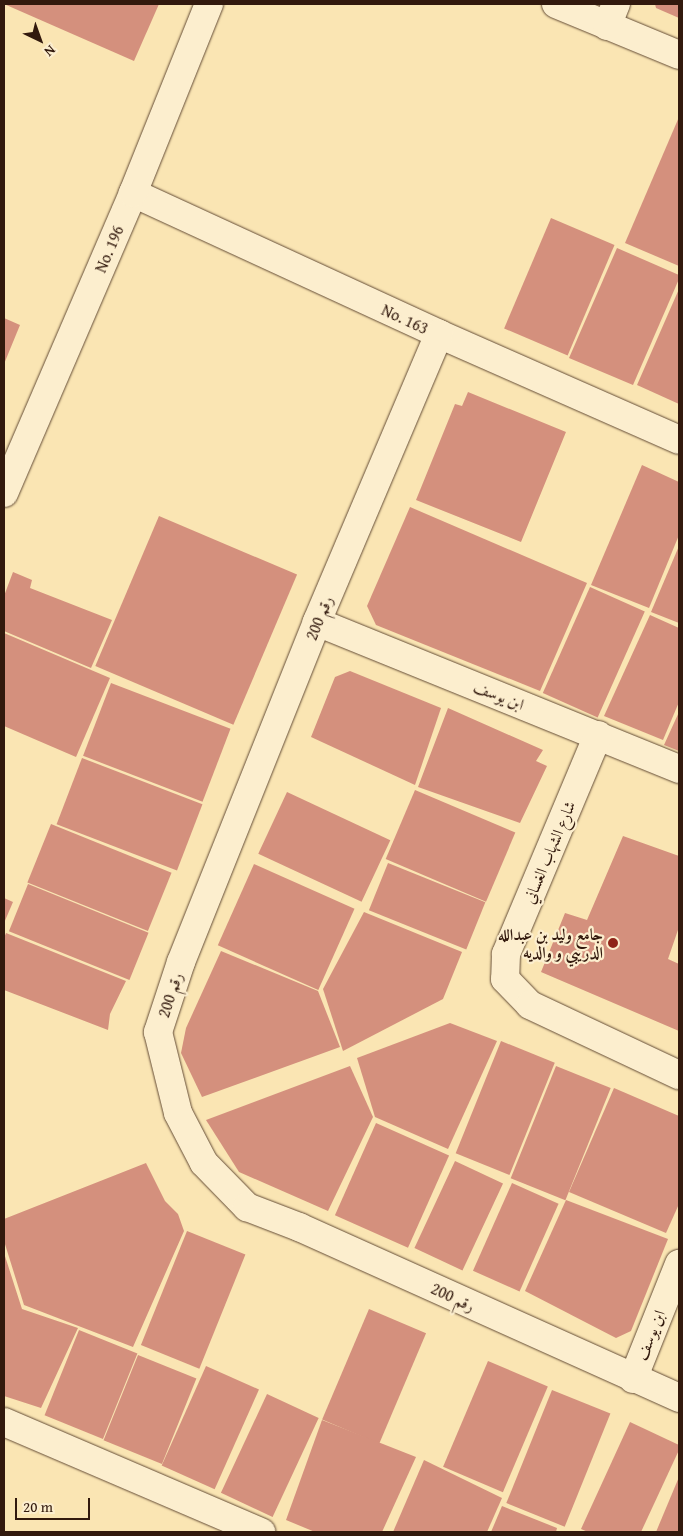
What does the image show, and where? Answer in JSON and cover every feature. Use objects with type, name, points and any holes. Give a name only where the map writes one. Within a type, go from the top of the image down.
[{"type":"street","name":"No. 196","points":[[4,492],[133,193],[209,4]]},
{"type":"street","points":[[556,4],[612,15],[679,55]]},
{"type":"street","name":"No. 163","points":[[133,193],[439,334],[679,440]]},
{"type":"street","name":"رقم 200","points":[[439,334],[317,622],[181,962],[158,1032],[178,1113],[204,1163],[247,1207],[299,1226],[633,1379],[679,1398]]},
{"type":"street","name":"ابن يوسف","points":[[317,622],[679,769]]},
{"type":"street","name":"شارع الشهاب الغساني","points":[[598,735],[506,954],[505,978],[530,1005],[679,1075]]},
{"type":"street","name":"ابن يوسف","points":[[633,1379],[679,1264]]},
{"type":"street","points":[[4,1422],[261,1532]]},
{"type":"building","points":[[4,4],[159,4],[134,61]]},
{"type":"building","points":[[655,4],[679,4],[679,18],[656,8]]},
{"type":"building","points":[[679,117],[679,266],[625,243]]},
{"type":"building","points":[[551,218],[615,245],[568,355],[504,328]]},
{"type":"building","points":[[617,248],[679,275],[679,279],[633,385],[569,358]]},
{"type":"building","points":[[679,289],[679,404],[637,385]]},
{"type":"building","points":[[4,318],[20,325],[4,364]]},
{"type":"building","points":[[468,392],[566,432],[521,542],[416,500],[455,404],[462,406]]},
{"type":"building","points":[[642,465],[679,482],[679,535],[649,608],[591,585]]},
{"type":"building","points":[[410,507],[587,583],[540,691],[376,625],[367,606]]},
{"type":"building","points":[[159,516],[297,575],[233,725],[95,666]]},
{"type":"building","points":[[679,546],[679,623],[651,612]]},
{"type":"building","points":[[13,572],[32,580],[30,588],[112,620],[91,668],[4,631],[4,596]]},
{"type":"building","points":[[590,587],[645,611],[598,717],[543,693]]},
{"type":"building","points":[[650,615],[679,628],[679,702],[663,740],[604,716]]},
{"type":"building","points":[[4,633],[110,678],[76,757],[4,726]]},
{"type":"building","points":[[350,671],[441,708],[415,785],[311,737],[335,677]]},
{"type":"building","points":[[111,683],[230,729],[203,802],[83,756]]},
{"type":"building","points":[[448,708],[543,750],[536,761],[547,766],[520,823],[418,787]]},
{"type":"building","points":[[679,712],[679,751],[664,745]]},
{"type":"building","points":[[82,758],[202,804],[177,871],[57,824]]},
{"type":"building","points":[[415,790],[515,833],[486,902],[386,859]]},
{"type":"building","points":[[287,792],[390,840],[362,902],[258,854]]},
{"type":"building","points":[[51,824],[172,873],[148,931],[27,882]]},
{"type":"building","name":"جامع وليد بن عبدالله الدريبي و والديه","points":[[623,836],[679,856],[679,927],[668,959],[679,964],[679,1031],[541,972],[565,913],[587,920]]},
{"type":"building","points":[[388,863],[485,902],[466,950],[369,910]]},
{"type":"building","points":[[254,864],[354,909],[318,990],[218,945]]},
{"type":"building","points":[[28,884],[149,933],[129,980],[9,931]]},
{"type":"building","points":[[4,898],[13,902],[4,923]]},
{"type":"building","points":[[364,912],[462,952],[443,999],[343,1051],[323,989]]},
{"type":"building","points":[[6,933],[126,981],[110,1014],[108,1030],[4,990],[4,938]]},
{"type":"building","points":[[221,951],[318,991],[340,1047],[202,1097],[181,1053],[186,1028]]},
{"type":"building","points":[[450,1023],[497,1041],[448,1149],[375,1117],[357,1058]]},
{"type":"building","points":[[501,1041],[555,1063],[509,1175],[456,1153]]},
{"type":"building","points":[[350,1066],[373,1117],[328,1211],[239,1172],[206,1120]]},
{"type":"building","points":[[556,1066],[611,1088],[565,1200],[511,1178]]},
{"type":"building","points":[[614,1088],[679,1116],[679,1204],[666,1233],[569,1192]]},
{"type":"building","points":[[376,1123],[449,1156],[408,1248],[335,1215]]},
{"type":"building","points":[[455,1161],[503,1183],[462,1270],[414,1248]]},
{"type":"building","points":[[146,1163],[165,1201],[178,1214],[184,1231],[133,1347],[24,1305],[4,1241],[4,1219]]},
{"type":"building","points":[[512,1183],[559,1204],[520,1291],[473,1271]]},
{"type":"building","points":[[566,1200],[668,1239],[631,1331],[616,1338],[525,1291]]},
{"type":"building","points":[[187,1231],[245,1255],[199,1369],[141,1345]]},
{"type":"building","points":[[4,1253],[22,1309],[78,1328],[41,1408],[4,1396]]},
{"type":"building","points":[[369,1309],[426,1333],[379,1444],[322,1419]]},
{"type":"building","points":[[79,1330],[137,1354],[103,1439],[45,1415]]},
{"type":"building","points":[[138,1355],[196,1379],[162,1464],[104,1440]]},
{"type":"building","points":[[488,1361],[548,1386],[503,1492],[443,1467]]},
{"type":"building","points":[[206,1366],[259,1390],[215,1489],[162,1466]]},
{"type":"building","points":[[552,1390],[610,1414],[565,1527],[506,1503]]},
{"type":"building","points":[[267,1394],[319,1418],[273,1517],[221,1493]]},
{"type":"building","points":[[322,1420],[416,1457],[382,1532],[315,1532],[286,1520]]},
{"type":"building","points":[[630,1422],[679,1445],[679,1450],[641,1532],[588,1532],[581,1529]]},
{"type":"building","points":[[424,1460],[502,1498],[487,1532],[393,1532]]},
{"type":"building","points":[[679,1477],[679,1532],[656,1532]]},
{"type":"building","points":[[502,1506],[557,1528],[556,1532],[491,1532]]},
{"type":"place","name":"جامع وليد بن عبدالله الدريبي و والديه","points":[[613,943]]}]
